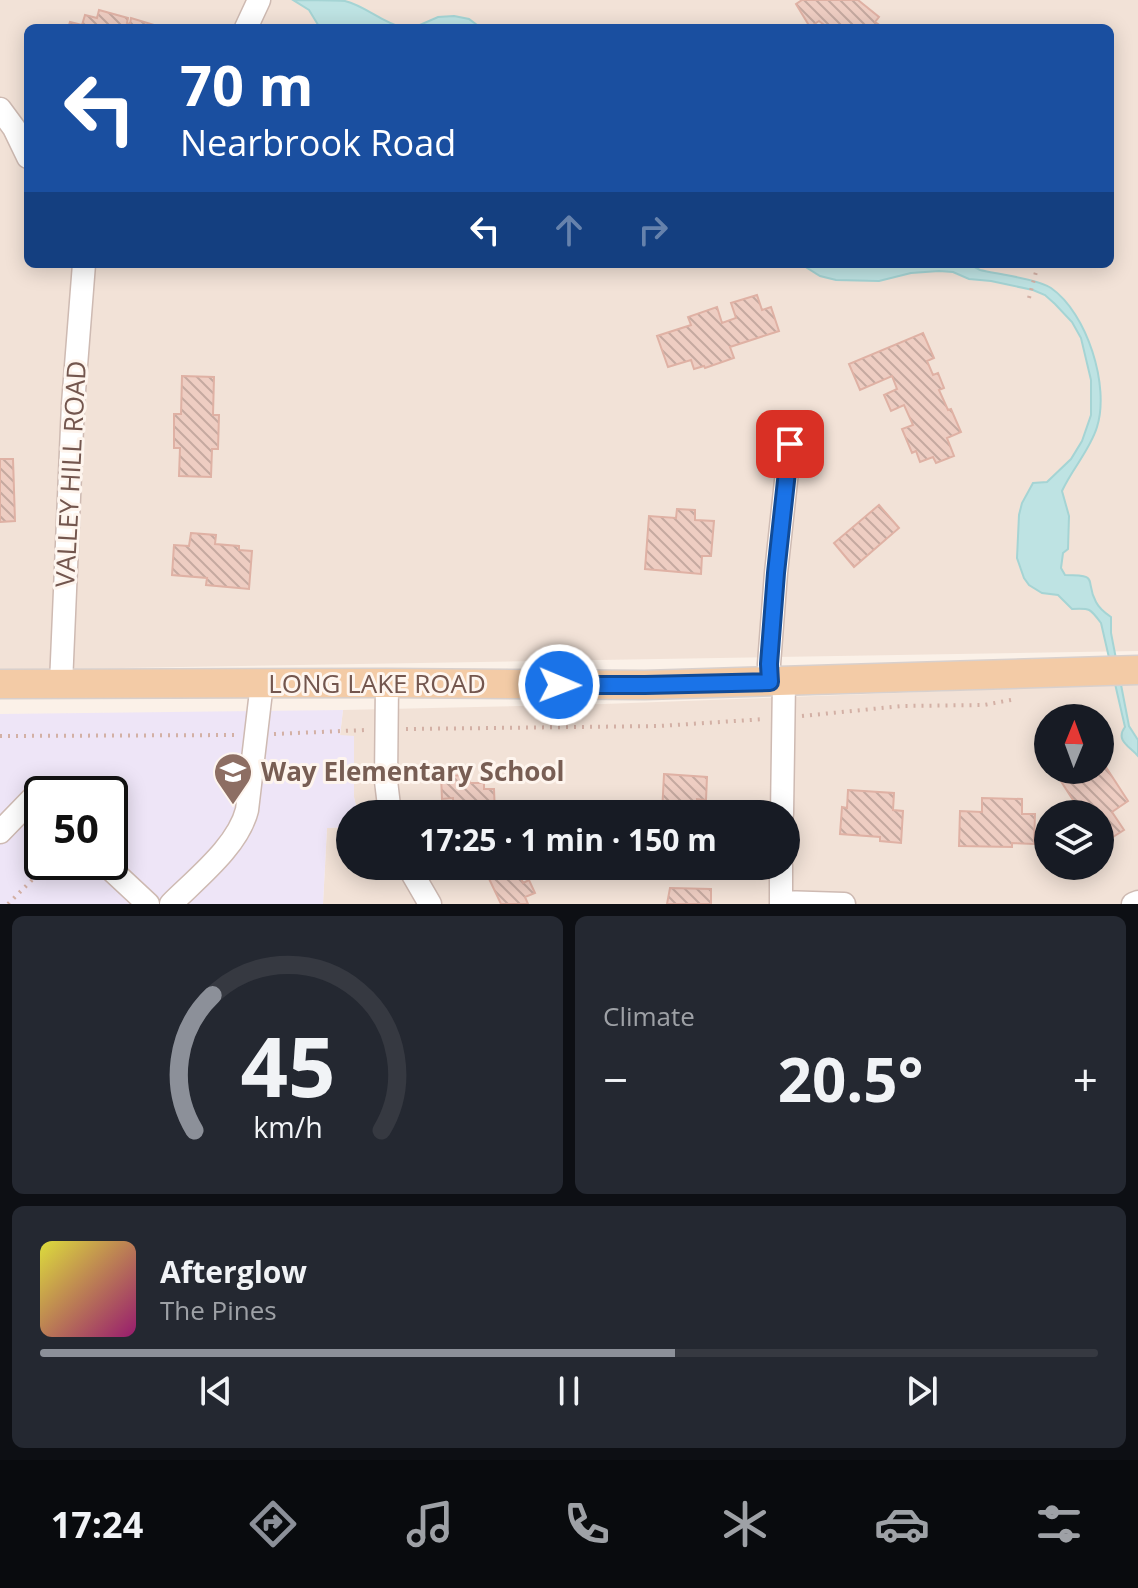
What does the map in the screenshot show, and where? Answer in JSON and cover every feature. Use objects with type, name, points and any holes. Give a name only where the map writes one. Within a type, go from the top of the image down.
[{"type":"main road","name":"LONG LAKE ROAD","points":[[0,684],[645,685],[1123,670]]},
{"type":"street","points":[[248,24],[259,0]]},
{"type":"street","points":[[0,109],[24,149]]},
{"type":"street","name":"VALLEY HILL ROAD","points":[[61,684],[73,404],[84,268]]},
{"type":"street","points":[[781,800],[777,682],[769,664],[790,444]]},
{"type":"street","points":[[171,904],[235,838],[243,824],[262,683]]},
{"type":"street","points":[[387,683],[388,800]]},
{"type":"street","points":[[0,832],[24,807]]},
{"type":"street","points":[[122,880],[148,904]]},
{"type":"street","points":[[416,880],[430,904]]},
{"type":"street","points":[[781,880],[781,903],[844,904]]},
{"type":"path","points":[[1029,298],[1036,272]]},
{"type":"path","points":[[800,717],[902,706],[984,705],[1016,699]]},
{"type":"path","points":[[408,729],[660,726],[768,719]]},
{"type":"path","points":[[0,736],[364,730]]},
{"type":"path","points":[[8,904],[32,880]]},
{"type":"shaded area","points":[[0,0],[1138,0],[1138,651],[0,670]]},
{"type":"shaded area","points":[[1138,684],[1138,904],[323,904],[327,828],[336,828],[336,880],[800,880],[800,800],[355,800],[354,736],[340,736],[343,710],[604,704]]},
{"type":"shaded area","name":"Way Elementary School","points":[[343,710],[340,735],[354,736],[355,800],[336,800],[336,828],[327,828],[323,904],[0,904],[0,714]]},
{"type":"water","points":[[293,0],[345,1],[393,24],[318,24],[309,10]]},
{"type":"water","points":[[454,16],[476,24],[422,24],[438,17]]},
{"type":"water","points":[[807,268],[976,268],[1045,285],[1064,299],[1075,314],[1085,332],[1098,372],[1100,410],[1094,435],[1062,491],[1069,516],[1068,549],[1063,553],[1061,568],[1065,575],[1083,576],[1090,580],[1097,604],[1111,617],[1111,633],[1129,726],[1138,740],[1138,756],[1122,739],[1125,727],[1101,623],[1089,610],[1072,609],[1058,595],[1042,593],[1029,585],[1017,558],[1022,503],[1033,483],[1047,482],[1071,459],[1082,441],[1091,415],[1091,380],[1081,338],[1072,322],[1045,295],[991,281],[969,279],[953,272],[911,273],[879,281],[836,280],[820,276]]},
{"type":"building","points":[[802,0],[858,0],[879,17],[875,22],[878,24],[823,24],[819,21],[808,24],[796,4]]},
{"type":"building","points":[[99,10],[128,18],[127,23],[130,24],[82,24],[85,15],[97,18]]},
{"type":"building","points":[[131,18],[151,24],[130,24]]},
{"type":"building","points":[[757,295],[762,310],[771,307],[779,331],[730,347],[734,358],[705,368],[694,369],[691,360],[668,367],[657,336],[691,325],[688,317],[717,307],[722,323],[736,318],[731,303]]},
{"type":"building","points":[[923,333],[934,358],[927,361],[933,375],[938,373],[944,388],[939,390],[961,432],[947,438],[954,456],[936,463],[933,457],[920,462],[916,451],[912,453],[902,429],[913,425],[904,405],[891,411],[884,395],[897,389],[892,376],[860,390],[849,364]]},
{"type":"building","points":[[182,376],[214,377],[213,415],[219,415],[218,449],[212,449],[211,477],[179,476],[180,448],[174,448],[174,414],[181,414]]},
{"type":"building","points":[[0,459],[13,459],[15,521],[0,522]]},
{"type":"building","points":[[879,505],[899,528],[854,567],[834,543]]},
{"type":"building","points":[[677,509],[695,510],[695,520],[714,521],[711,556],[702,556],[701,574],[645,569],[649,516],[676,518]]},
{"type":"building","points":[[191,533],[216,535],[215,544],[239,546],[239,550],[252,551],[249,589],[206,585],[207,578],[172,575],[174,545],[189,546]]},
{"type":"building","points":[[664,774],[707,777],[706,800],[663,800]]},
{"type":"building","points":[[470,775],[470,783],[484,783],[484,789],[494,789],[494,800],[442,799],[441,776]]},
{"type":"building","points":[[1114,780],[1128,801],[1114,811],[1114,800],[1073,800],[1063,784],[1114,784]]},
{"type":"building","points":[[848,790],[894,793],[893,810],[903,811],[901,843],[880,841],[880,837],[840,834],[842,807],[847,808]]},
{"type":"building","points":[[982,798],[1022,799],[1022,814],[1034,814],[1034,844],[1012,843],[1012,847],[959,846],[960,811],[982,812]]},
{"type":"building","points":[[1114,815],[1124,830],[1114,836]]},
{"type":"building","points":[[490,880],[522,880],[523,883],[529,880],[535,893],[525,897],[528,904],[501,904]]},
{"type":"building","points":[[670,888],[711,889],[711,904],[667,904]]},
{"type":"place","name":"Way Elementary School","points":[[233,806]]},
{"type":"route","points":[[559,685],[770,682],[776,573],[790,444]]}]
